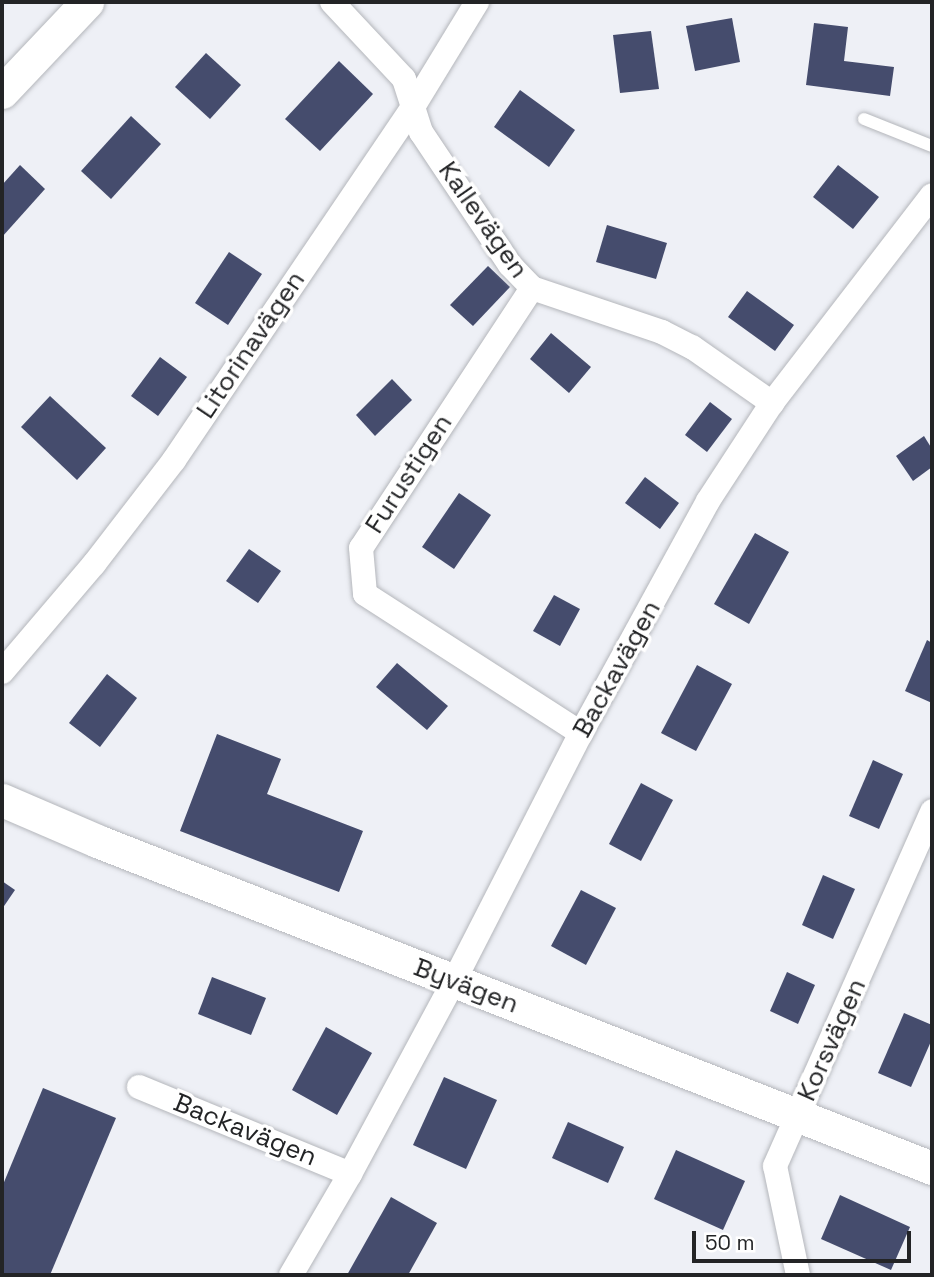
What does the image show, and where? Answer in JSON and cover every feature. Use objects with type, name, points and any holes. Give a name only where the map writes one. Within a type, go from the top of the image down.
[{"type":"street","points":[[2,92],[87,2]]},
{"type":"street","name":"Kallevägen","points":[[332,2],[404,79],[421,132],[510,265],[532,288],[682,342],[772,403]]},
{"type":"street","name":"Litorinavägen","points":[[2,672],[94,564],[174,460],[413,107],[477,2]]},
{"type":"street","name":"Backavägen","points":[[291,1275],[350,1174],[454,981],[581,733],[708,501],[772,403],[932,195]]},
{"type":"street","name":"Furustigen","points":[[532,288],[360,548],[365,594],[581,733]]},
{"type":"street","name":"Byvägen","points":[[2,800],[110,846],[932,1168]]},
{"type":"street","name":"Korsvägen","points":[[798,1275],[775,1166],[932,811]]},
{"type":"street","name":"Backavägen","points":[[139,1087],[350,1174]]},
{"type":"lane","points":[[864,119],[932,146]]},
{"type":"building","points":[[732,18],[740,62],[695,71],[686,26]]},
{"type":"building","points":[[814,23],[848,27],[844,61],[894,67],[890,96],[806,85]]},
{"type":"building","points":[[651,31],[659,89],[620,93],[613,35]]},
{"type":"building","points":[[206,53],[241,85],[210,119],[175,87]]},
{"type":"building","points":[[339,61],[373,94],[320,151],[285,119]]},
{"type":"building","points":[[520,90],[575,130],[549,167],[494,127]]},
{"type":"building","points":[[131,116],[161,144],[111,199],[81,171]]},
{"type":"building","points":[[20,165],[45,189],[2,237],[2,185]]},
{"type":"building","points":[[838,165],[879,197],[853,229],[813,197]]},
{"type":"building","points":[[607,225],[667,243],[656,279],[596,262]]},
{"type":"building","points":[[229,252],[262,274],[228,325],[195,303]]},
{"type":"building","points":[[488,266],[510,287],[473,326],[450,305]]},
{"type":"building","points":[[747,291],[794,325],[775,351],[728,317]]},
{"type":"building","points":[[551,333],[591,367],[569,393],[530,359]]},
{"type":"building","points":[[160,357],[187,377],[158,416],[131,396]]},
{"type":"building","points":[[392,379],[412,400],[375,436],[356,415]]},
{"type":"building","points":[[50,396],[106,448],[77,480],[21,427]]},
{"type":"building","points":[[710,402],[732,419],[707,452],[685,435]]},
{"type":"building","points":[[924,436],[932,449],[932,467],[913,481],[896,456]]},
{"type":"building","points":[[645,477],[679,503],[660,529],[625,503]]},
{"type":"building","points":[[459,493],[491,515],[454,569],[422,547]]},
{"type":"building","points":[[755,533],[789,552],[749,624],[714,604]]},
{"type":"building","points":[[249,549],[281,571],[258,603],[226,581]]},
{"type":"building","points":[[554,595],[580,609],[560,646],[533,631]]},
{"type":"building","points":[[927,640],[932,643],[932,703],[905,691]]},
{"type":"building","points":[[397,663],[448,706],[427,730],[376,687]]},
{"type":"building","points":[[697,665],[732,684],[696,751],[661,733]]},
{"type":"building","points":[[107,674],[137,698],[100,747],[69,723]]},
{"type":"building","points":[[217,734],[281,759],[267,794],[363,831],[339,892],[180,831]]},
{"type":"building","points":[[873,760],[903,774],[879,829],[849,816]]},
{"type":"building","points":[[641,783],[673,800],[641,861],[609,844]]},
{"type":"building","points":[[823,875],[855,889],[833,939],[802,925]]},
{"type":"building","points":[[2,881],[15,890],[2,909]]},
{"type":"building","points":[[581,890],[616,908],[586,965],[551,946]]},
{"type":"building","points":[[787,972],[815,985],[798,1024],[770,1011]]},
{"type":"building","points":[[212,977],[266,998],[251,1035],[198,1014]]},
{"type":"building","points":[[904,1013],[932,1025],[932,1039],[911,1087],[878,1073]]},
{"type":"building","points":[[326,1027],[372,1053],[337,1115],[292,1090]]},
{"type":"building","points":[[444,1077],[497,1100],[466,1169],[413,1145]]},
{"type":"building","points":[[43,1088],[116,1118],[50,1275],[2,1275],[2,1187]]},
{"type":"building","points":[[568,1122],[624,1147],[608,1183],[552,1158]]},
{"type":"building","points":[[676,1150],[745,1181],[723,1230],[654,1199]]},
{"type":"building","points":[[840,1195],[910,1227],[891,1270],[821,1239]]},
{"type":"building","points":[[391,1197],[437,1223],[408,1275],[347,1275]]}]
